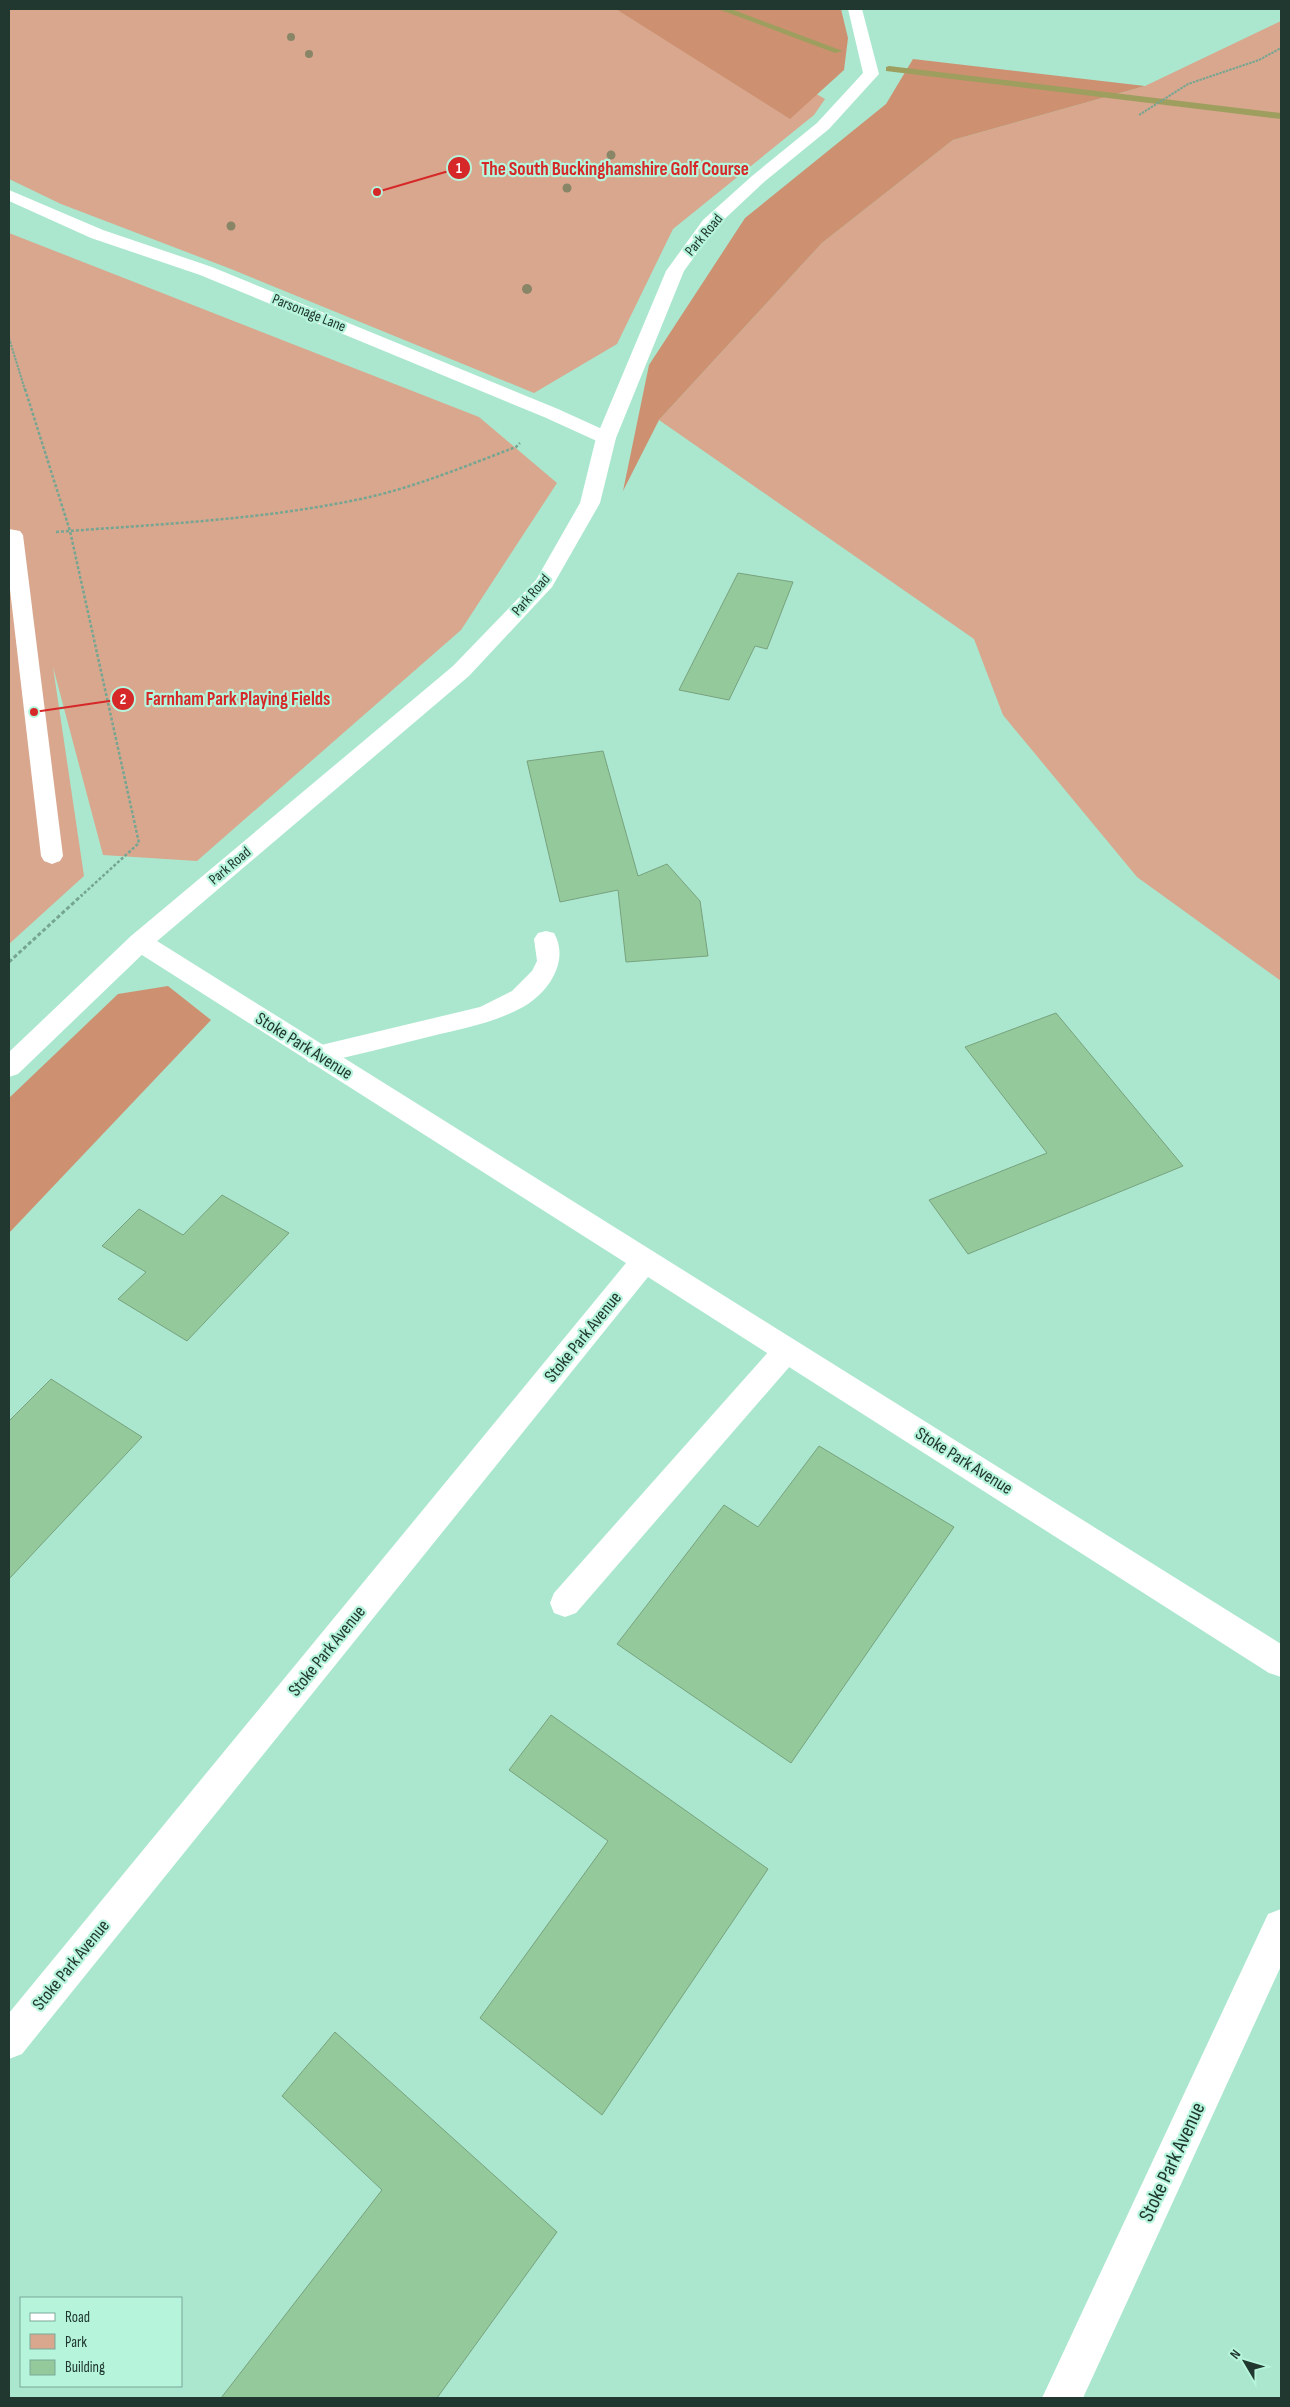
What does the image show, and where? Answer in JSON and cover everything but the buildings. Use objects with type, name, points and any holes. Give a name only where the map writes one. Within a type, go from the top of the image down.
[{"type":"street","name":"Park Road","points":[[9,1067],[140,942],[461,672],[545,583],[590,503],[606,438],[675,271],[709,224],[758,179],[824,126],[871,74],[855,9]]},
{"type":"street","name":"Parsonage Lane","points":[[9,194],[97,234],[206,271],[551,413],[606,438]]},
{"type":"street","name":"Stoke Park Avenue","points":[[140,942],[1281,1662]]},
{"type":"street","name":"Stoke Park Avenue","points":[[9,2041],[646,1260]]},
{"type":"street","name":"Stoke Park Avenue","points":[[1062,2398],[1281,1927]]},
{"type":"lane","points":[[11,535],[52,856]]},
{"type":"lane","points":[[317,1054],[453,1024],[495,1010],[521,997],[542,976],[549,961],[546,939]]},
{"type":"lane","points":[[565,1603],[787,1350]]},
{"type":"path","points":[[1139,115],[1156,108],[1172,94],[1204,78],[1255,63],[1281,48]]},
{"type":"path","points":[[9,338],[70,532],[139,843],[9,962]]},
{"type":"path","points":[[11,535],[70,532],[255,516],[366,498],[452,471],[516,447],[551,413]]},
{"type":"green space","points":[[9,9],[670,9],[825,99],[814,115],[673,229],[617,344],[534,393],[231,269],[61,204],[9,179]]},
{"type":"green space","points":[[1281,21],[1281,981],[1137,877],[1003,715],[974,639],[659,420],[822,243],[953,140],[1145,86]]},
{"type":"green space","points":[[9,233],[479,417],[557,483],[461,630],[197,861],[103,855],[53,667],[84,876],[9,944]]},
{"type":"shaded area","points":[[616,9],[841,9],[848,38],[844,70],[790,119]]},
{"type":"shaded area","points":[[913,59],[1145,86],[953,140],[822,243],[659,420],[623,491],[649,365],[745,218],[886,104]]},
{"type":"shaded area","points":[[168,986],[211,1020],[9,1233],[9,1098],[118,994]]},
{"type":"waterway","points":[[723,9],[838,51]]},
{"type":"waterway","points":[[889,69],[1281,116]]},
{"type":"place","name":"The South Buckinghamshire Golf Course","points":[[377,192]]},
{"type":"place","name":"Farnham Park Playing Fields","points":[[34,712]]}]
